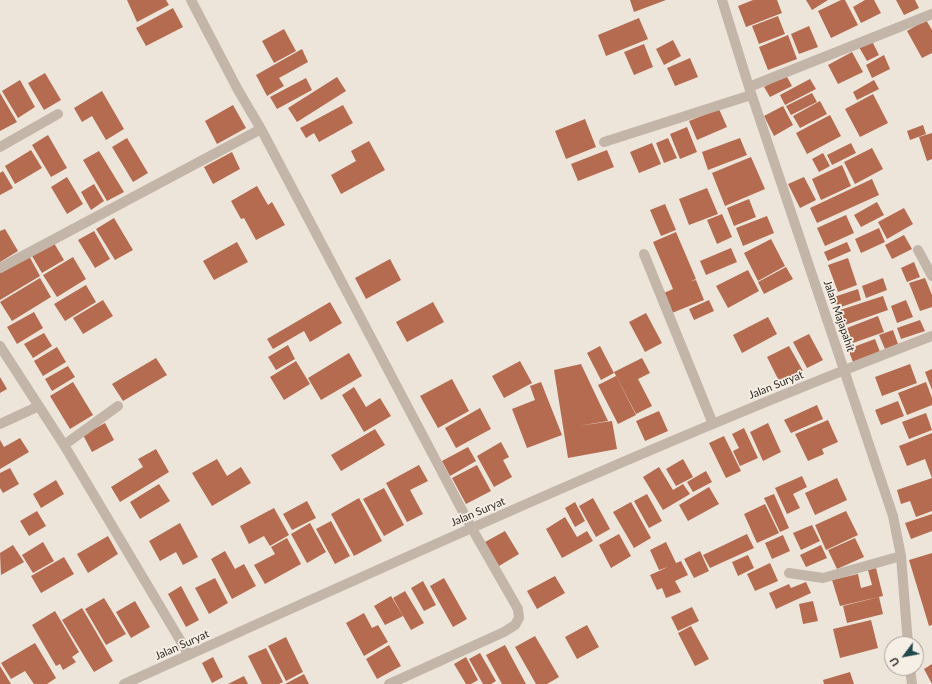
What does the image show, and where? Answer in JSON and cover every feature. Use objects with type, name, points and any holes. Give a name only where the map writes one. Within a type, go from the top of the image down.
[{"type":"street","points":[[190,0],[238,90],[261,129],[471,527],[518,610],[519,618],[515,625],[504,632],[389,684]]},
{"type":"street","name":"Jalan Majapahit","points":[[722,0],[750,91],[893,516],[901,556],[907,636]]},
{"type":"street","points":[[604,142],[750,91],[932,14]]},
{"type":"street","points":[[0,147],[58,114]]},
{"type":"street","points":[[0,268],[261,129]]},
{"type":"street","points":[[918,250],[932,276]]},
{"type":"street","points":[[644,254],[713,424]]},
{"type":"street","name":"Jalan Suryat","points":[[124,684],[471,527],[713,424],[932,336]]},
{"type":"street","points":[[0,346],[64,445],[189,655]]},
{"type":"street","points":[[0,424],[40,406]]},
{"type":"street","points":[[64,445],[118,406]]},
{"type":"street","points":[[789,573],[823,578],[901,556]]},
{"type":"building","points":[[127,0],[166,0],[169,5],[137,22]]},
{"type":"building","points":[[630,0],[666,0],[634,12]]},
{"type":"building","points":[[753,0],[777,0],[782,13],[746,27],[738,6]]},
{"type":"building","points":[[806,0],[828,0],[812,10]]},
{"type":"building","points":[[841,0],[845,0],[858,25],[831,38],[818,11]]},
{"type":"building","points":[[865,0],[874,0],[881,13],[861,23],[853,7]]},
{"type":"building","points":[[896,0],[915,0],[919,8],[904,15]]},
{"type":"building","points":[[173,8],[183,27],[146,46],[136,28]]},
{"type":"building","points":[[778,16],[785,34],[759,44],[752,26]]},
{"type":"building","points":[[639,18],[648,39],[606,56],[598,35]]},
{"type":"building","points":[[926,20],[932,30],[932,53],[922,58],[907,31]]},
{"type":"building","points":[[809,26],[818,47],[799,54],[791,34]]},
{"type":"building","points":[[284,29],[296,51],[274,63],[262,41]]},
{"type":"building","points":[[788,35],[797,59],[768,70],[759,47]]},
{"type":"building","points":[[673,40],[681,56],[664,65],[656,49]]},
{"type":"building","points":[[872,41],[879,55],[867,61],[859,47]]},
{"type":"building","points":[[644,44],[653,67],[634,75],[624,52]]},
{"type":"building","points":[[302,49],[308,62],[279,78],[284,86],[267,96],[256,75]]},
{"type":"building","points":[[852,52],[863,72],[838,84],[828,65]]},
{"type":"building","points":[[884,55],[890,69],[872,78],[866,65]]},
{"type":"building","points":[[690,58],[698,77],[675,86],[667,68]]},
{"type":"building","points":[[45,73],[61,100],[44,110],[28,83]]},
{"type":"building","points":[[786,75],[792,86],[770,97],[764,87]]},
{"type":"building","points":[[337,77],[346,91],[297,122],[288,108]]},
{"type":"building","points":[[306,78],[312,90],[277,109],[270,97]]},
{"type":"building","points":[[810,79],[816,89],[785,105],[780,95]]},
{"type":"building","points":[[20,80],[35,107],[18,118],[2,91]]},
{"type":"building","points":[[874,80],[879,89],[857,100],[853,92]]},
{"type":"building","points":[[102,91],[124,129],[106,140],[92,116],[82,122],[74,108]]},
{"type":"building","points":[[0,93],[17,122],[0,131]]},
{"type":"building","points":[[812,93],[817,102],[791,115],[786,106]]},
{"type":"building","points":[[873,94],[888,123],[860,137],[845,109]]},
{"type":"building","points":[[820,101],[827,114],[800,128],[793,116]]},
{"type":"building","points":[[233,105],[246,128],[217,144],[205,121]]},
{"type":"building","points":[[343,105],[353,123],[319,142],[314,133],[306,138],[300,128]]},
{"type":"building","points":[[783,106],[793,125],[774,136],[764,116]]},
{"type":"building","points":[[719,109],[727,127],[697,140],[689,121]]},
{"type":"building","points":[[830,115],[841,136],[807,154],[796,133]]},
{"type":"building","points":[[585,119],[596,147],[566,159],[555,131]]},
{"type":"building","points":[[923,125],[926,134],[910,140],[907,131]]},
{"type":"building","points":[[687,127],[697,152],[680,159],[670,134]]},
{"type":"building","points":[[932,133],[932,159],[927,161],[919,137]]},
{"type":"building","points":[[48,135],[67,168],[51,177],[32,145]]},
{"type":"building","points":[[127,138],[148,173],[133,182],[112,147]]},
{"type":"building","points":[[668,138],[677,158],[664,163],[656,143]]},
{"type":"building","points":[[740,138],[747,155],[708,170],[702,152]]},
{"type":"building","points":[[369,141],[385,170],[341,194],[331,175],[356,161],[351,151]]},
{"type":"building","points":[[652,143],[661,164],[639,173],[630,152]]},
{"type":"building","points":[[851,143],[856,153],[832,165],[827,155]]},
{"type":"building","points":[[872,148],[883,169],[855,184],[844,162]]},
{"type":"building","points":[[31,150],[42,168],[15,184],[5,166]]},
{"type":"building","points":[[607,150],[614,167],[578,181],[571,164]]},
{"type":"building","points":[[99,151],[124,192],[107,201],[83,160]]},
{"type":"building","points":[[232,152],[240,169],[213,184],[204,167]]},
{"type":"building","points":[[823,153],[830,166],[819,172],[812,159]]},
{"type":"building","points":[[751,157],[765,189],[725,206],[712,173]]},
{"type":"building","points":[[842,165],[851,186],[821,200],[812,179]]},
{"type":"building","points":[[3,171],[13,188],[0,195],[0,173]]},
{"type":"building","points":[[67,177],[83,204],[67,214],[51,187]]},
{"type":"building","points":[[804,177],[816,200],[800,208],[788,184]]},
{"type":"building","points":[[872,179],[879,195],[817,223],[810,208]]},
{"type":"building","points":[[94,184],[104,201],[91,210],[81,192]]},
{"type":"building","points":[[257,186],[268,205],[272,202],[285,225],[256,240],[244,218],[241,219],[231,201]]},
{"type":"building","points":[[707,188],[718,214],[689,225],[679,199]]},
{"type":"building","points":[[749,199],[756,217],[734,226],[727,208]]},
{"type":"building","points":[[877,202],[884,215],[861,227],[854,215]]},
{"type":"building","points":[[665,204],[676,230],[661,236],[650,210]]},
{"type":"building","points":[[904,208],[913,224],[887,239],[878,222]]},
{"type":"building","points":[[722,214],[732,237],[717,244],[707,220]]},
{"type":"building","points":[[846,215],[854,233],[825,246],[817,228]]},
{"type":"building","points":[[767,216],[774,233],[743,246],[736,228]]},
{"type":"building","points":[[114,218],[133,250],[115,260],[96,229]]},
{"type":"building","points":[[879,228],[885,242],[861,253],[855,239]]},
{"type":"building","points":[[5,229],[18,251],[0,262],[0,231]]},
{"type":"building","points":[[94,231],[110,259],[95,268],[78,240]]},
{"type":"building","points":[[676,232],[696,279],[691,281],[696,280],[704,300],[672,313],[664,293],[673,289],[653,242]]},
{"type":"building","points":[[904,235],[912,249],[892,259],[885,245]]},
{"type":"building","points":[[771,239],[785,266],[758,281],[744,253]]},
{"type":"building","points":[[237,242],[248,262],[214,280],[203,261]]},
{"type":"building","points":[[847,242],[851,251],[828,261],[824,252]]},
{"type":"building","points":[[54,243],[64,260],[42,273],[32,256]]},
{"type":"building","points":[[731,248],[737,262],[706,275],[700,261]]},
{"type":"building","points":[[28,254],[40,276],[0,300],[0,270]]},
{"type":"building","points":[[73,257],[86,279],[57,297],[43,275]]},
{"type":"building","points":[[848,258],[857,285],[838,292],[828,265]]},
{"type":"building","points":[[390,259],[401,280],[366,299],[355,278]]},
{"type":"building","points":[[914,262],[920,277],[907,282],[901,268]]},
{"type":"building","points":[[786,267],[793,279],[764,294],[758,282]]},
{"type":"building","points":[[748,270],[759,291],[728,308],[716,286]]},
{"type":"building","points":[[40,278],[51,297],[12,321],[0,302]]},
{"type":"building","points":[[883,278],[887,290],[866,298],[862,286]]},
{"type":"building","points":[[925,278],[932,295],[932,307],[920,311],[909,283]]},
{"type":"building","points":[[86,285],[96,302],[65,321],[54,304]]},
{"type":"building","points":[[858,289],[861,300],[838,308],[834,297]]},
{"type":"building","points":[[883,296],[888,310],[845,325],[840,310]]},
{"type":"building","points":[[103,300],[113,316],[83,334],[73,318]]},
{"type":"building","points":[[709,300],[714,311],[694,320],[689,309]]},
{"type":"building","points":[[906,300],[913,317],[897,323],[891,306]]},
{"type":"building","points":[[330,302],[342,323],[310,342],[304,331],[273,349],[267,339]]},
{"type":"building","points":[[433,302],[444,322],[407,342],[396,322]]},
{"type":"building","points":[[34,312],[43,328],[17,344],[7,327]]},
{"type":"building","points":[[646,313],[662,343],[645,352],[629,322]]},
{"type":"building","points":[[878,316],[884,332],[853,343],[847,328]]},
{"type":"building","points":[[768,317],[777,334],[742,353],[733,335]]},
{"type":"building","points":[[920,320],[925,331],[901,339],[897,328]]},
{"type":"building","points":[[893,330],[898,344],[885,349],[879,335]]},
{"type":"building","points":[[44,333],[52,346],[33,358],[24,344]]},
{"type":"building","points":[[809,334],[823,360],[807,368],[793,342]]},
{"type":"building","points":[[875,339],[880,352],[853,362],[848,349]]},
{"type":"building","points":[[288,345],[295,359],[276,370],[268,357]]},
{"type":"building","points":[[600,346],[614,373],[601,380],[587,353]]},
{"type":"building","points":[[789,346],[803,371],[780,383],[767,357]]},
{"type":"building","points":[[57,347],[66,362],[43,376],[34,361]]},
{"type":"building","points":[[349,353],[362,376],[321,400],[308,378]]},
{"type":"building","points":[[156,358],[167,375],[123,401],[112,384]]},
{"type":"building","points":[[642,358],[650,373],[638,379],[652,406],[636,414],[614,372]]},
{"type":"building","points":[[296,361],[310,384],[284,400],[270,377]]},
{"type":"building","points":[[520,361],[532,383],[504,398],[492,376]]},
{"type":"building","points":[[581,364],[608,421],[578,426],[612,421],[617,449],[568,458],[554,370]]},
{"type":"building","points":[[910,364],[917,383],[882,396],[875,377]]},
{"type":"building","points":[[68,366],[75,377],[52,391],[45,379]]},
{"type":"building","points":[[932,369],[932,390],[925,372]]},
{"type":"building","points":[[616,376],[636,415],[618,424],[598,385]]},
{"type":"building","points":[[0,377],[7,389],[0,393]]},
{"type":"building","points":[[452,379],[469,411],[438,428],[420,396]]},
{"type":"building","points":[[73,382],[93,415],[70,429],[50,396]]},
{"type":"building","points":[[541,382],[562,435],[527,448],[512,409],[535,400],[530,386]]},
{"type":"building","points":[[926,382],[932,398],[932,405],[907,415],[898,393]]},
{"type":"building","points":[[354,387],[366,407],[380,398],[391,416],[364,432],[342,395]]},
{"type":"building","points":[[898,401],[904,416],[881,425],[875,410]]},
{"type":"building","points":[[817,405],[823,419],[791,433],[784,420]]},
{"type":"building","points":[[480,408],[491,429],[456,448],[445,428]]},
{"type":"building","points":[[659,411],[668,431],[645,441],[636,421]]},
{"type":"building","points":[[926,413],[932,430],[909,439],[902,422]]},
{"type":"building","points":[[828,420],[838,442],[822,449],[824,454],[808,461],[795,434]]},
{"type":"building","points":[[105,423],[114,440],[92,452],[83,435]]},
{"type":"building","points":[[768,423],[781,452],[763,461],[750,432]]},
{"type":"building","points":[[744,428],[758,458],[740,466],[733,451],[739,448],[732,434]]},
{"type":"building","points":[[375,429],[385,445],[341,471],[331,455]]},
{"type":"building","points":[[932,433],[932,478],[925,459],[907,466],[899,446]]},
{"type":"building","points":[[724,436],[741,471],[726,478],[709,443]]},
{"type":"building","points":[[20,438],[29,452],[0,469],[0,440],[4,447]]},
{"type":"building","points":[[501,442],[509,457],[503,460],[512,477],[494,487],[477,456]]},
{"type":"building","points":[[468,447],[476,461],[450,476],[442,461]]},
{"type":"building","points":[[156,449],[169,472],[120,502],[111,487],[143,467],[138,459]]},
{"type":"building","points":[[217,459],[227,476],[241,467],[251,483],[212,506],[192,473]]},
{"type":"building","points":[[683,459],[693,477],[676,486],[666,469]]},
{"type":"building","points":[[419,465],[428,481],[410,490],[423,514],[407,522],[386,483]]},
{"type":"building","points":[[477,465],[491,491],[466,504],[452,478]]},
{"type":"building","points":[[659,467],[673,490],[683,484],[690,494],[663,510],[643,477]]},
{"type":"building","points":[[10,468],[19,484],[3,493],[0,488],[0,473]]},
{"type":"building","points":[[706,471],[712,482],[693,492],[687,482]]},
{"type":"building","points":[[802,476],[807,487],[793,494],[800,508],[787,514],[775,488]]},
{"type":"building","points":[[837,478],[847,500],[815,515],[805,493]]},
{"type":"building","points":[[932,478],[932,511],[916,517],[910,501],[901,504],[897,490]]},
{"type":"building","points":[[56,480],[64,494],[41,508],[33,494]]},
{"type":"building","points":[[159,484],[170,501],[140,519],[130,502]]},
{"type":"building","points":[[709,487],[719,504],[688,521],[679,505]]},
{"type":"building","points":[[384,488],[404,525],[384,536],[363,499]]},
{"type":"building","points":[[647,494],[662,521],[649,528],[634,501]]},
{"type":"building","points":[[774,494],[789,528],[780,532],[764,498]]},
{"type":"building","points":[[359,498],[382,541],[354,556],[331,514]]},
{"type":"building","points":[[593,498],[610,529],[596,537],[579,506]]},
{"type":"building","points":[[307,501],[316,518],[292,530],[283,514]]},
{"type":"building","points":[[575,502],[585,521],[575,527],[565,508]]},
{"type":"building","points":[[631,502],[651,538],[634,548],[613,512]]},
{"type":"building","points":[[765,504],[779,533],[757,543],[744,514]]},
{"type":"building","points":[[274,508],[289,535],[270,546],[264,536],[249,544],[240,526]]},
{"type":"building","points":[[37,511],[46,526],[29,536],[20,521]]},
{"type":"building","points":[[846,511],[858,535],[826,550],[815,525]]},
{"type":"building","points":[[932,514],[932,531],[911,539],[905,523]]},
{"type":"building","points":[[565,517],[577,537],[587,531],[593,541],[562,558],[546,529]]},
{"type":"building","points":[[331,521],[350,556],[335,564],[316,529]]},
{"type":"building","points":[[180,523],[198,557],[183,565],[176,552],[160,561],[149,541]]},
{"type":"building","points":[[310,523],[326,552],[307,563],[291,534]]},
{"type":"building","points":[[812,525],[820,541],[801,550],[793,533]]},
{"type":"building","points":[[505,531],[519,554],[499,566],[485,542]]},
{"type":"building","points":[[619,534],[631,556],[611,568],[599,545]]},
{"type":"building","points":[[747,534],[754,548],[710,568],[703,555]]},
{"type":"building","points":[[783,535],[790,551],[772,559],[765,543]]},
{"type":"building","points":[[108,536],[118,554],[88,573],[77,554]]},
{"type":"building","points":[[287,538],[301,564],[265,584],[254,565],[275,554],[271,547]]},
{"type":"building","points":[[855,538],[864,557],[837,569],[828,550]]},
{"type":"building","points":[[43,542],[54,561],[33,573],[22,555]]},
{"type":"building","points":[[666,542],[676,563],[681,561],[688,575],[675,581],[681,592],[666,598],[662,588],[657,590],[650,575],[668,567],[659,570],[650,550]]},
{"type":"building","points":[[13,545],[24,562],[1,575],[0,553]]},
{"type":"building","points":[[821,545],[827,558],[806,567],[800,555]]},
{"type":"building","points":[[225,551],[235,569],[244,564],[256,586],[232,599],[211,559]]},
{"type":"building","points":[[700,551],[709,571],[694,578],[684,559]]},
{"type":"building","points":[[932,553],[932,625],[929,626],[909,560]]},
{"type":"building","points":[[748,555],[754,568],[738,576],[732,562]]},
{"type":"building","points":[[64,557],[74,574],[41,593],[31,576]]},
{"type":"building","points":[[770,563],[778,581],[755,591],[747,574]]},
{"type":"building","points":[[876,568],[883,596],[840,606],[832,580],[858,574],[861,588],[872,585],[868,570]]},
{"type":"building","points":[[555,576],[565,593],[537,609],[527,591]]},
{"type":"building","points":[[215,578],[228,603],[209,614],[195,588]]},
{"type":"building","points":[[444,578],[467,619],[453,627],[430,586]]},
{"type":"building","points":[[423,581],[436,605],[424,611],[411,588]]},
{"type":"building","points":[[806,582],[811,593],[776,609],[769,593],[789,584],[791,588]]},
{"type":"building","points":[[181,586],[199,620],[186,627],[168,594]]},
{"type":"building","points":[[405,591],[424,623],[411,630],[393,598]]},
{"type":"building","points":[[391,596],[403,616],[385,625],[374,606]]},
{"type":"building","points":[[879,597],[883,614],[847,623],[843,606]]},
{"type":"building","points":[[104,598],[126,634],[106,645],[85,609]]},
{"type":"building","points":[[135,601],[150,627],[131,638],[116,612]]},
{"type":"building","points":[[813,601],[818,621],[803,624],[799,604]]},
{"type":"building","points":[[692,607],[699,621],[678,631],[671,617]]},
{"type":"building","points":[[82,608],[113,661],[94,672],[62,620]]},
{"type":"building","points":[[55,611],[79,652],[72,657],[76,662],[63,670],[60,664],[56,666],[32,625]]},
{"type":"building","points":[[364,613],[372,628],[378,625],[388,642],[364,656],[346,623]]},
{"type":"building","points":[[871,620],[878,648],[840,658],[833,629]]},
{"type":"building","points":[[587,625],[599,647],[577,659],[565,637]]},
{"type":"building","points":[[691,626],[709,659],[695,666],[678,633]]},
{"type":"building","points":[[535,636],[559,677],[547,684],[536,684],[515,647]]},
{"type":"building","points":[[286,637],[303,672],[286,681],[268,646]]},
{"type":"building","points":[[35,643],[56,678],[47,684],[34,684],[25,671],[11,679],[1,663]]},
{"type":"building","points":[[389,645],[401,666],[377,679],[366,659]]},
{"type":"building","points":[[505,645],[526,684],[502,684],[486,655]]},
{"type":"building","points":[[266,648],[283,682],[279,684],[262,684],[248,656]]},
{"type":"building","points":[[480,653],[496,681],[491,684],[483,684],[469,659]]},
{"type":"building","points":[[213,657],[223,677],[212,683],[202,663]]},
{"type":"building","points":[[466,657],[478,680],[471,684],[466,684],[454,664]]},
{"type":"building","points":[[932,664],[932,684],[924,669]]},
{"type":"building","points":[[0,666],[11,684],[0,684]]},
{"type":"building","points":[[850,672],[854,684],[824,684],[823,680]]},
{"type":"building","points":[[304,674],[309,684],[285,684]]},
{"type":"building","points":[[244,676],[248,684],[228,684]]}]
